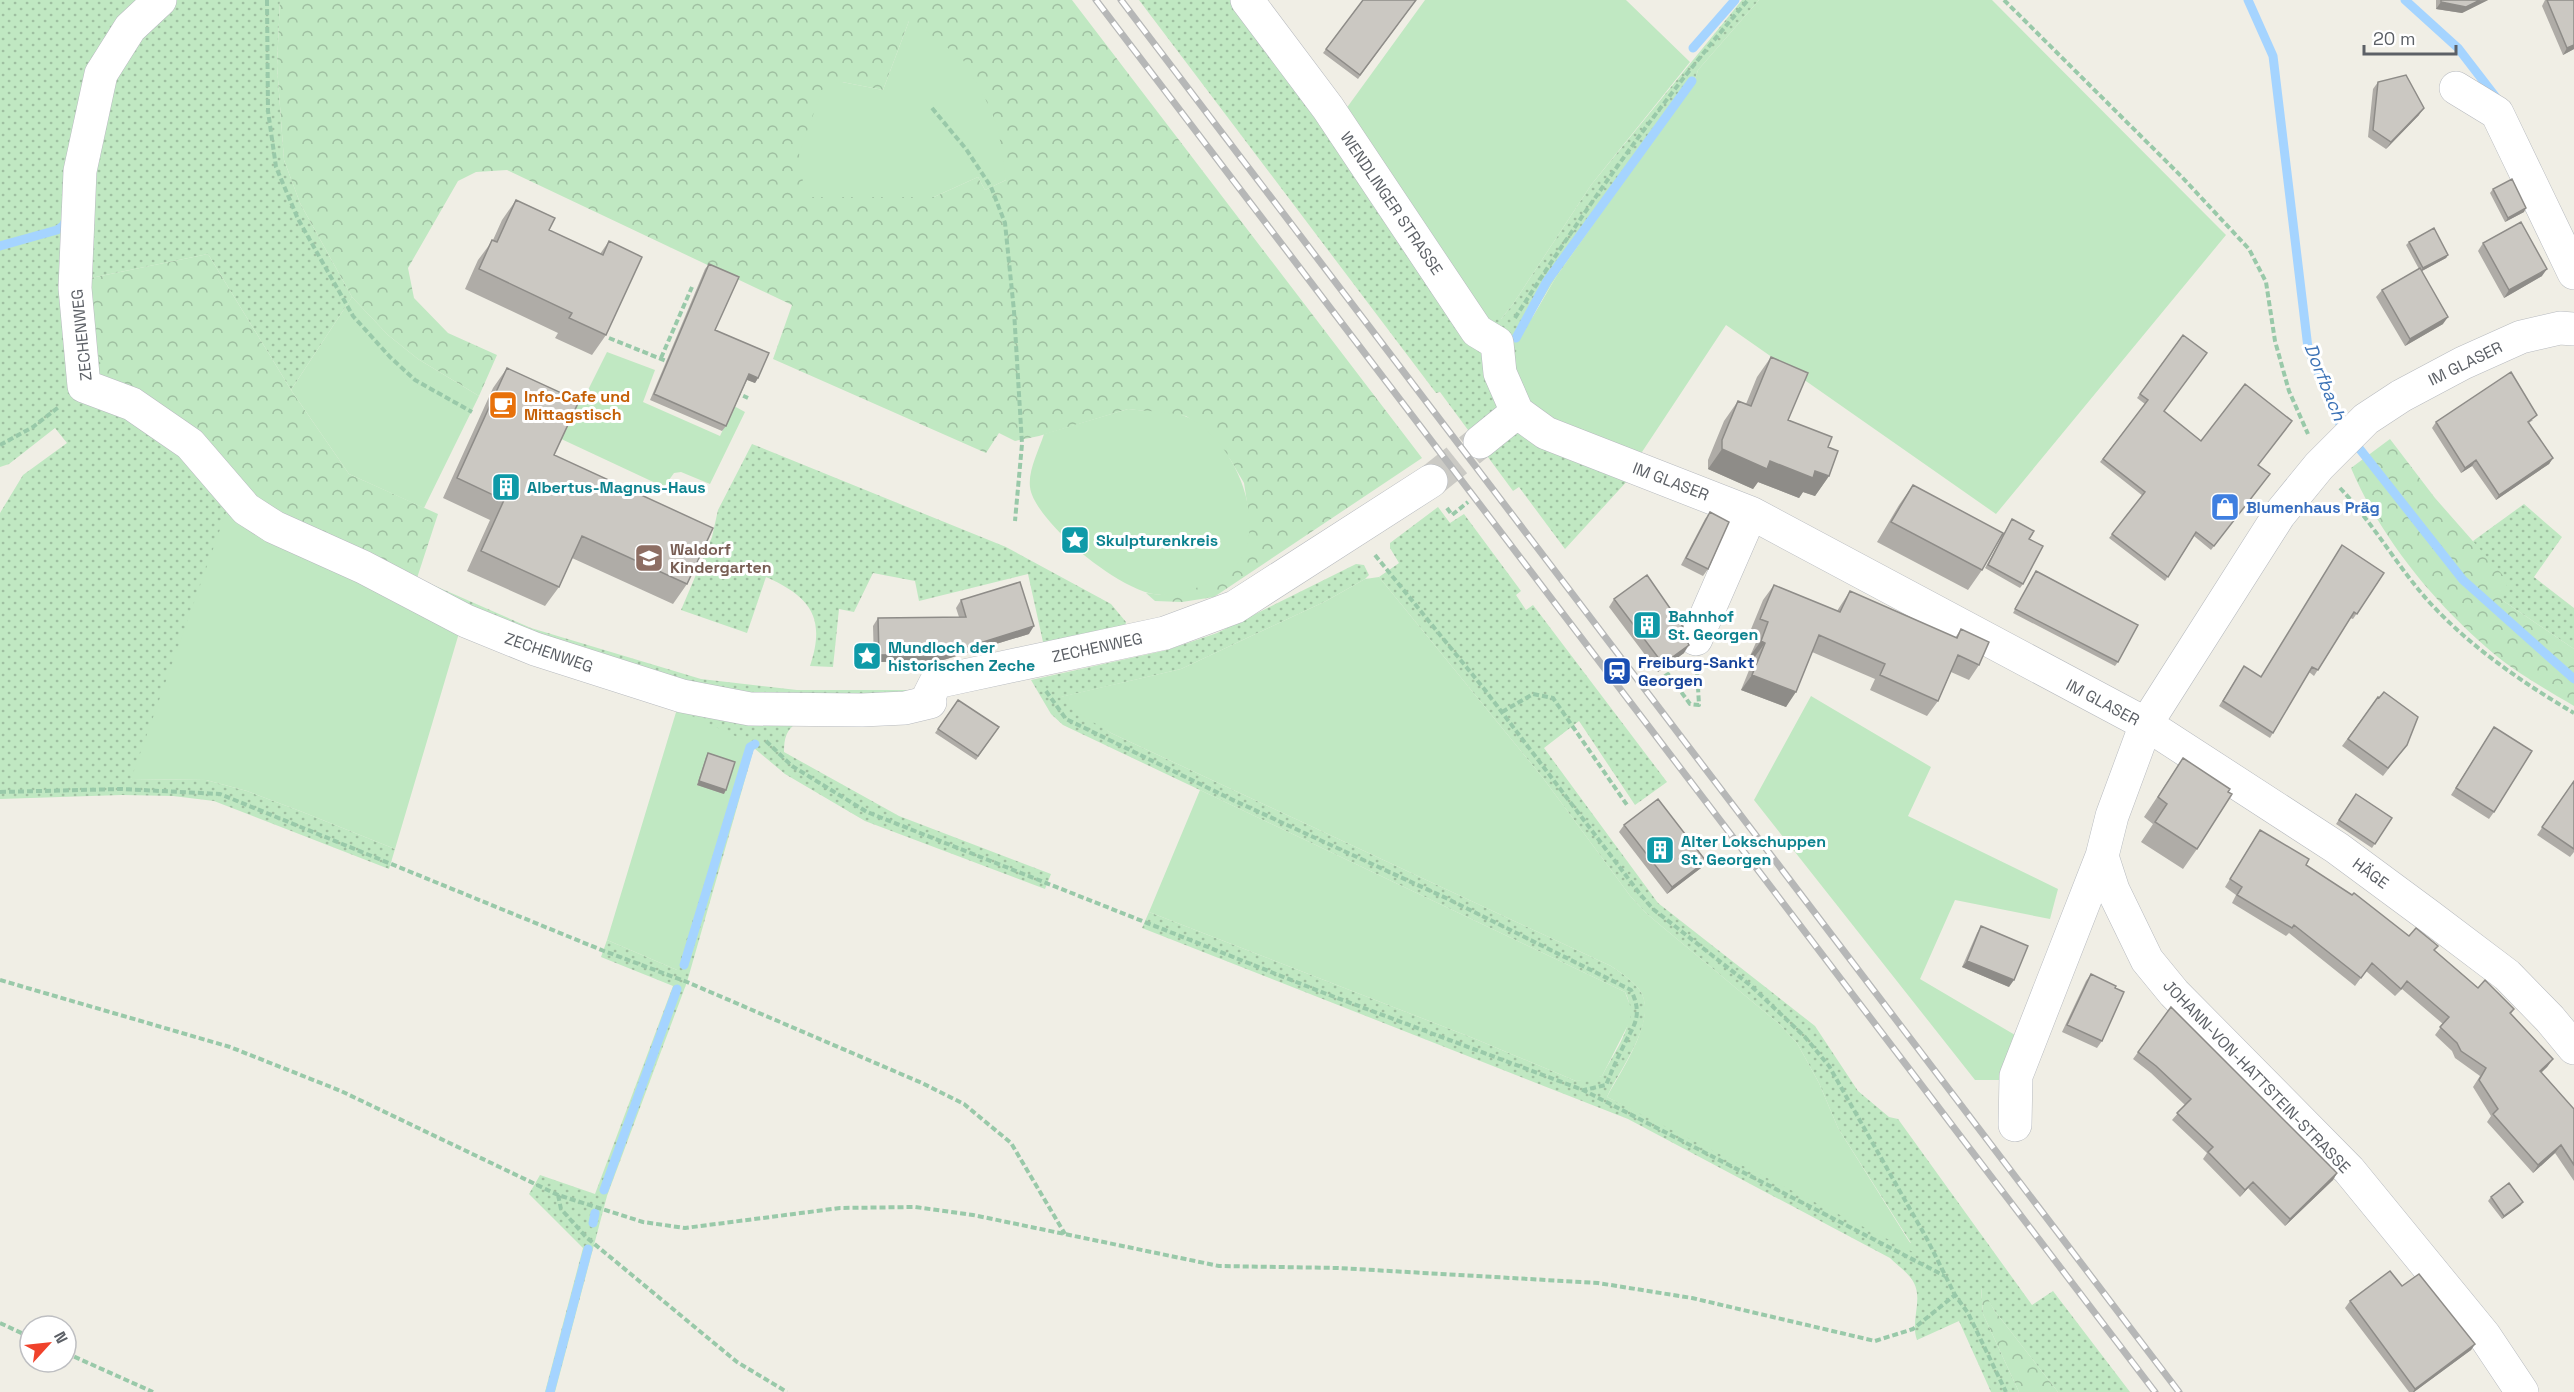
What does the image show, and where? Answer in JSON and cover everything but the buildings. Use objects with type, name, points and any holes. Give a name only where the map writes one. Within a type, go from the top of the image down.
[{"type":"street","name":"ZECHENWEG","points":[[159,0],[130,28],[101,74],[80,171],[75,288],[84,386],[132,404],[190,444],[246,509],[274,527],[363,567],[466,621],[535,649],[682,696],[750,709],[905,708],[930,702],[929,696],[936,682],[1165,633],[1235,607],[1431,481]]},
{"type":"street","name":"WENDLINGER STRASSE","points":[[1247,0],[1328,108],[1477,330],[1497,343]]},
{"type":"street","points":[[2457,88],[2497,113],[2574,273]]},
{"type":"street","name":"IM GLASER","points":[[1517,412],[1545,433],[1751,513],[2146,724],[2279,515],[2325,459],[2366,419],[2412,390],[2521,337],[2560,328],[2574,329]]},
{"type":"street","points":[[1480,442],[1517,412],[1500,373],[1497,343]]},
{"type":"street","points":[[1696,639],[1751,513]]},
{"type":"street","points":[[2015,1125],[2016,1076],[2102,856],[2112,816],[2146,724]]},
{"type":"street","name":"HÄGE","points":[[2146,724],[2337,848],[2507,975],[2550,1018],[2574,1048]]},
{"type":"street","name":"JOHANN-VON-HATTSTEIN-STRASSE","points":[[2102,856],[2113,890],[2147,960],[2174,993],[2349,1170],[2484,1335],[2522,1392]]},
{"type":"path","points":[[267,0],[268,111],[276,167],[298,219],[353,316],[375,341],[415,380],[472,412]]},
{"type":"path","points":[[1497,343],[1595,197],[1688,74],[1748,0]]},
{"type":"path","points":[[2004,0],[2181,176],[2249,249],[2266,282],[2275,341],[2289,391],[2325,459],[2392,555],[2431,604],[2482,652],[2574,713]]},
{"type":"path","points":[[932,108],[966,149],[991,187],[1005,223],[1014,311],[1022,444],[1015,521]]},
{"type":"path","points":[[661,358],[692,287]]},
{"type":"path","points":[[609,338],[676,365]]},
{"type":"path","points":[[0,445],[33,427],[84,386]]},
{"type":"path","points":[[728,389],[748,398]]},
{"type":"path","points":[[1448,511],[1452,515],[1468,502]]},
{"type":"path","points":[[1370,549],[1502,712],[1653,909],[1750,985],[1805,1037],[1829,1066],[1928,1239],[1954,1295],[1968,1313],[2006,1392]]},
{"type":"path","points":[[1025,662],[1066,719],[1235,801],[1446,898],[1631,990],[1637,1003],[1635,1027],[1623,1046],[1606,1085],[1583,1090]]},
{"type":"path","points":[[1650,687],[1668,674],[1690,704],[1699,705]]},
{"type":"path","points":[[1502,712],[1533,694],[1553,698],[1627,804]]},
{"type":"path","points":[[750,709],[764,740],[792,766],[867,812],[1324,993],[1583,1090],[1945,1276]]},
{"type":"path","points":[[0,792],[122,789],[220,794],[604,951],[687,982],[922,1083],[964,1104],[1011,1143],[1066,1234]]},
{"type":"path","points":[[0,980],[230,1047],[341,1091],[558,1195],[643,1222],[685,1228],[840,1208],[915,1207],[973,1215],[1219,1266],[1338,1268],[1598,1283],[1692,1298],[1875,1341],[1913,1329],[1954,1295]]},
{"type":"path","points":[[558,1195],[561,1209],[586,1237],[737,1362],[787,1392]]},
{"type":"path","points":[[0,1323],[18,1331]]},
{"type":"path","points":[[78,1358],[153,1392]]},
{"type":"green space","points":[[0,0],[280,0],[277,66],[284,160],[300,203],[352,297],[291,390],[208,254],[86,279],[417,578],[531,628],[701,679],[797,690],[918,690],[798,722],[786,735],[784,752],[899,816],[1051,874],[1045,889],[865,821],[785,774],[754,748],[687,982],[607,1196],[555,1392],[545,1392],[583,1248],[529,1194],[540,1175],[595,1194],[673,986],[601,957],[607,940],[677,970],[677,709],[468,634],[346,578],[131,779],[206,780],[247,791],[395,849],[389,869],[214,801],[173,796],[122,795],[0,799],[0,513],[23,475],[67,443],[55,428],[9,464],[0,467]]},
{"type":"green space","points":[[280,0],[1072,0],[1422,458],[1214,597],[1182,602],[1155,601],[1146,593],[1161,595],[1194,588],[1248,509],[1244,483],[1230,459],[1206,431],[1186,416],[1128,409],[1015,441],[999,433],[986,453],[773,359],[792,305],[507,170],[476,172],[458,181],[408,268],[414,298],[448,333],[497,355],[479,396],[418,359],[388,335],[352,297],[300,203],[284,160],[277,66]],"holes":[[[909,21],[1006,180],[985,190],[978,177],[934,197],[842,82],[883,90]]]},
{"type":"green space","points":[[1139,0],[1256,0],[1501,319],[1591,185],[1742,0],[1759,0],[1698,70],[1695,80],[1556,277],[1532,316],[1575,429],[1629,479],[1565,549],[1519,487],[1513,491],[1440,392],[1436,393]]},
{"type":"green space","points":[[1425,0],[1626,0],[1690,62],[1591,185],[1501,319],[1484,319],[1343,113]]},
{"type":"green space","points":[[1759,0],[1992,0],[2226,235],[1996,514],[1726,325],[1640,455],[1575,429],[1533,405],[1517,388],[1515,360],[1518,342],[1556,277],[1695,80],[1698,70]]},
{"type":"green space","points":[[909,21],[914,21],[963,60],[985,98],[998,127],[1006,180],[985,190],[978,177],[934,197],[805,197],[799,153],[825,83],[842,82],[883,90]]},
{"type":"green space","points":[[208,254],[291,390],[349,474],[438,514],[417,578],[257,509],[119,391],[103,372],[94,339],[86,279]]},
{"type":"green space","points":[[352,297],[388,335],[418,359],[479,396],[424,508],[349,474],[291,390]]},
{"type":"green space","points":[[607,352],[655,370],[643,402],[720,436],[734,406],[745,412],[710,484],[681,472],[674,473],[664,487],[557,437],[577,393],[585,396]]},
{"type":"green space","points":[[1128,409],[1187,417],[1203,427],[1217,441],[1230,458],[1240,478],[1250,519],[1248,539],[1242,557],[1235,566],[1207,584],[1183,592],[1163,595],[1139,590],[1113,576],[1069,542],[1035,502],[1030,480],[1034,460],[1044,434]]},
{"type":"green space","points":[[2390,439],[2435,498],[2508,581],[2502,600],[2574,649],[2574,706],[2517,671],[2486,647],[2426,587],[2392,542],[2376,518],[2351,468]]},
{"type":"green space","points":[[752,444],[1006,547],[1111,604],[1126,622],[1125,627],[1045,651],[1028,574],[919,601],[915,581],[873,573],[854,612],[839,609],[833,667],[810,666],[816,635],[811,611],[794,593],[766,577],[747,633],[681,610],[712,537],[718,510]]},
{"type":"green space","points":[[2524,504],[2562,537],[2534,577],[2574,608],[2574,649],[2502,600],[2473,541]]},
{"type":"green space","points":[[228,507],[239,516],[347,578],[459,633],[395,849],[247,791],[206,780],[131,779]]},
{"type":"green space","points":[[1438,507],[1450,523],[1464,514],[1521,591],[1516,595],[1526,610],[1533,605],[1667,782],[1635,805],[1579,721],[1544,748],[1658,903],[1815,1026],[1858,1091],[1889,1117],[1898,1119],[2032,1305],[2053,1291],[2130,1392],[2058,1392],[1994,1310],[1981,1288],[1983,1314],[2019,1392],[1991,1392],[1959,1321],[1917,1340],[1915,1326],[1917,1297],[1914,1283],[1910,1276],[1890,1258],[1628,1119],[1142,928],[1149,912],[1473,1038],[1576,1081],[1602,1076],[1628,1024],[1630,1013],[1625,992],[1063,725],[1051,714],[1031,680],[1167,650],[1217,633],[1356,564],[1364,565],[1369,575],[1365,579],[1326,601],[1181,669],[1061,697],[1111,733],[1611,966],[1636,986],[1642,994],[1645,1006],[1640,1033],[1607,1097],[1911,1243],[1838,1128],[1819,1083],[1797,1043],[1778,1023],[1647,914],[1631,897],[1543,778],[1379,577],[1399,563],[1390,548],[1390,543]]},
{"type":"green space","points":[[1379,577],[1543,778],[1631,897],[1647,914],[1778,1023],[1797,1043],[1819,1083],[1838,1128],[1917,1254],[1607,1097],[1640,1033],[1645,1006],[1642,994],[1636,986],[1611,966],[1111,733],[1073,710],[1060,697],[1181,669],[1326,601],[1365,579]]},
{"type":"green space","points":[[1811,696],[1931,767],[1908,816],[2058,889],[2050,919],[1955,900],[1920,979],[2015,1035],[2002,1080],[1975,1080],[1754,800]]},
{"type":"green space","points":[[677,709],[748,742],[677,970],[607,940]]},
{"type":"green space","points":[[1200,790],[1625,992],[1631,1008],[1630,1021],[1602,1076],[1591,1080],[1576,1081],[1473,1038],[1149,912]]},
{"type":"green space","points":[[1981,1286],[1994,1310],[2058,1392],[2019,1392],[1983,1314]]},
{"type":"waterway","points":[[1693,48],[1735,0]]},
{"type":"waterway","name":"Dorfbach","points":[[2248,0],[2273,56],[2308,348],[2340,424],[2463,580],[2574,679]]},
{"type":"waterway","name":"Dorfbach","points":[[2405,0],[2458,48],[2498,100]]},
{"type":"waterway","points":[[1516,338],[1547,281],[1692,81]]},
{"type":"waterway","points":[[0,246],[57,230],[63,226],[67,218]]},
{"type":"waterway","points":[[684,965],[750,747],[755,744]]},
{"type":"waterway","points":[[604,1190],[677,989]]},
{"type":"waterway","points":[[593,1223],[595,1213]]},
{"type":"waterway","points":[[550,1392],[588,1249]]},
{"type":"tunnel","points":[[1431,481],[1480,442]]},
{"type":"railway","points":[[1096,0],[2155,1392]]},
{"type":"railway","points":[[1121,0],[2179,1392]]},
{"type":"place","name":"Info-Cafe und Mittagstisch","points":[[503,405]]},
{"type":"place","name":"Albertus-Magnus-Haus","points":[[506,487]]},
{"type":"place","name":"Blumenhaus Präg","points":[[2225,507]]},
{"type":"place","name":"Skulpturenkreis","points":[[1075,540]]},
{"type":"place","name":"Waldorf Kindergarten","points":[[649,558]]},
{"type":"place","name":"Bahnhof St. Georgen","points":[[1647,625]]},
{"type":"place","name":"Mundloch der historischen Zeche","points":[[867,656]]},
{"type":"place","name":"Freiburg-Sankt Georgen","points":[[1617,671]]},
{"type":"place","name":"Alter Lokschuppen St. Georgen","points":[[1660,850]]}]
